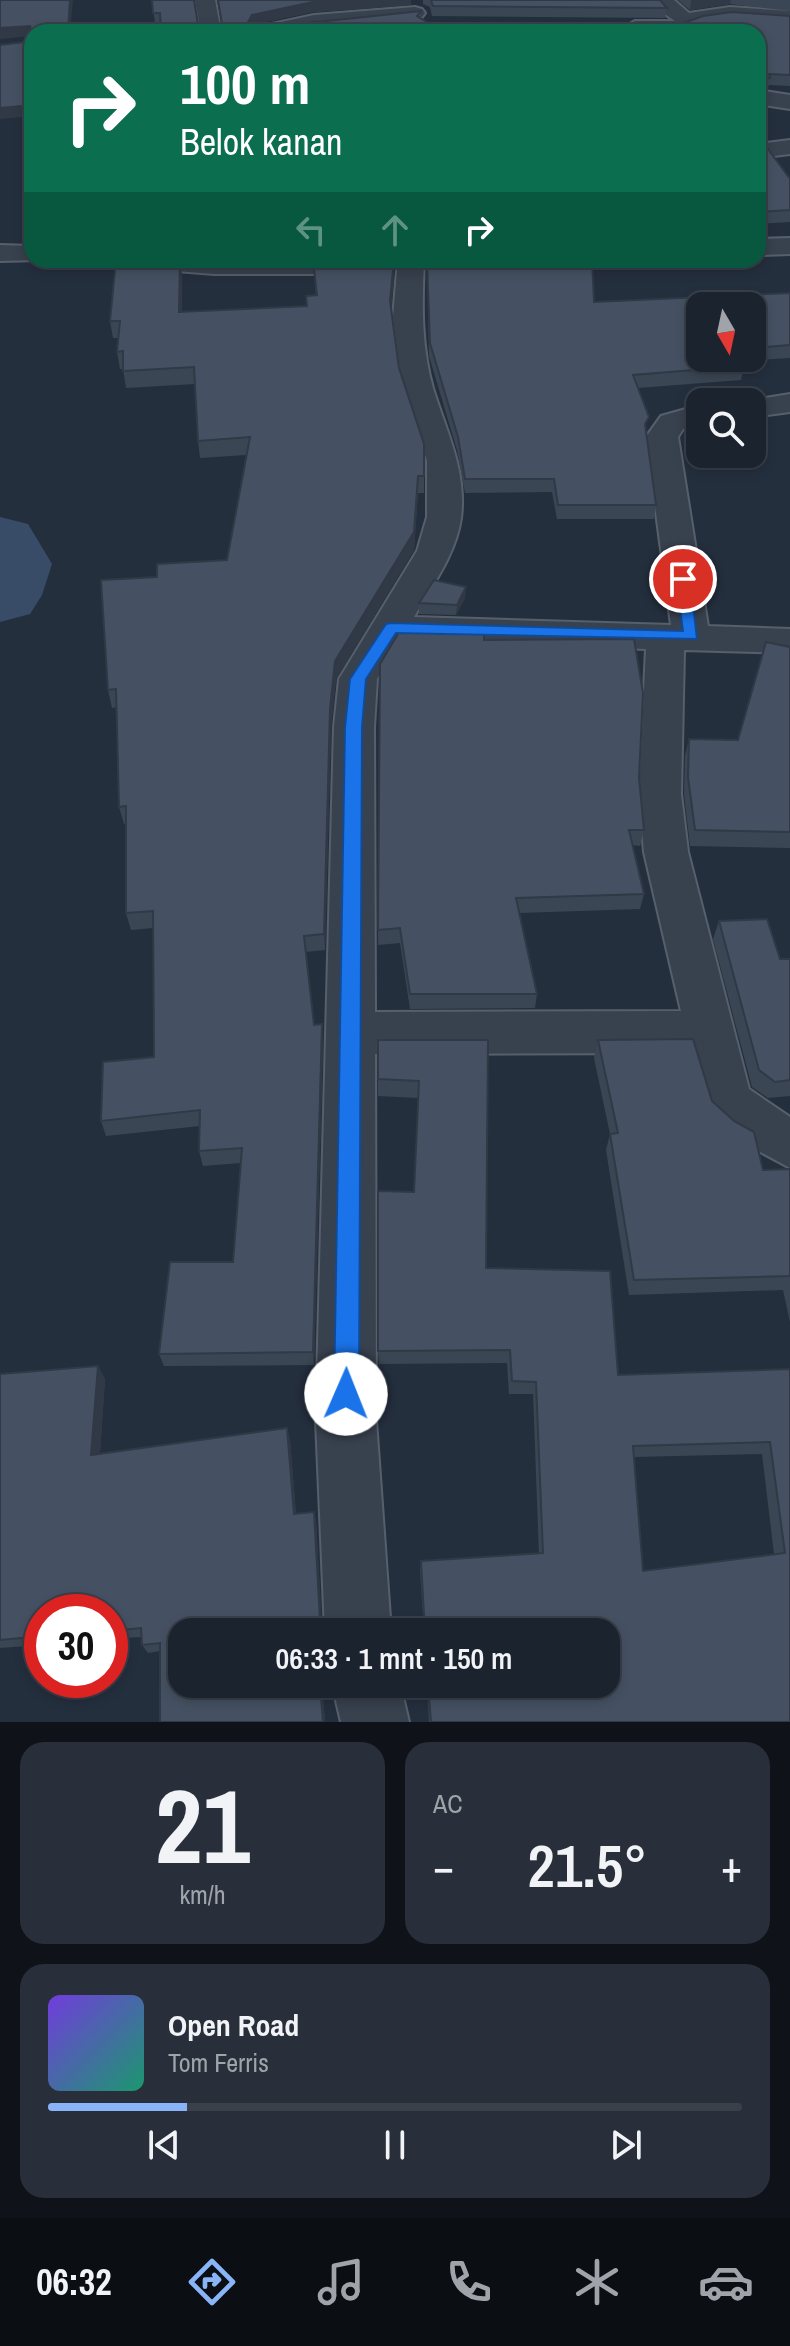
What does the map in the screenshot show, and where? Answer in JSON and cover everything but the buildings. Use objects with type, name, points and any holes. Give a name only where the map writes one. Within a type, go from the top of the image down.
[{"type":"street","points":[[205,0],[210,24]]},
{"type":"street","points":[[664,0],[689,24]]},
{"type":"street","points":[[299,24],[421,13]]},
{"type":"street","points":[[697,24],[730,13],[790,17]]},
{"type":"street","points":[[766,99],[790,105],[790,120]]},
{"type":"street","points":[[766,150],[790,147]]},
{"type":"street","points":[[766,247],[790,246]]},
{"type":"street","points":[[0,253],[24,254]]},
{"type":"street","points":[[357,1618],[346,1420],[354,727],[358,679],[435,551],[445,503],[443,461],[417,385],[407,317],[410,268]]},
{"type":"street","points":[[766,406],[790,403]]},
{"type":"street","points":[[686,417],[675,419],[665,428],[662,437],[678,636],[660,794],[666,852],[727,1101],[747,1119],[790,1144]]},
{"type":"street","points":[[391,628],[790,641]]},
{"type":"street","points":[[349,1033],[711,1032]]},
{"type":"street","points":[[369,1698],[375,1722]]},
{"type":"waterway","points":[[0,541],[11,564],[0,595]]},
{"type":"route","points":[[346,1394],[349,986],[354,727],[358,679],[391,628],[691,636],[683,579]]}]
